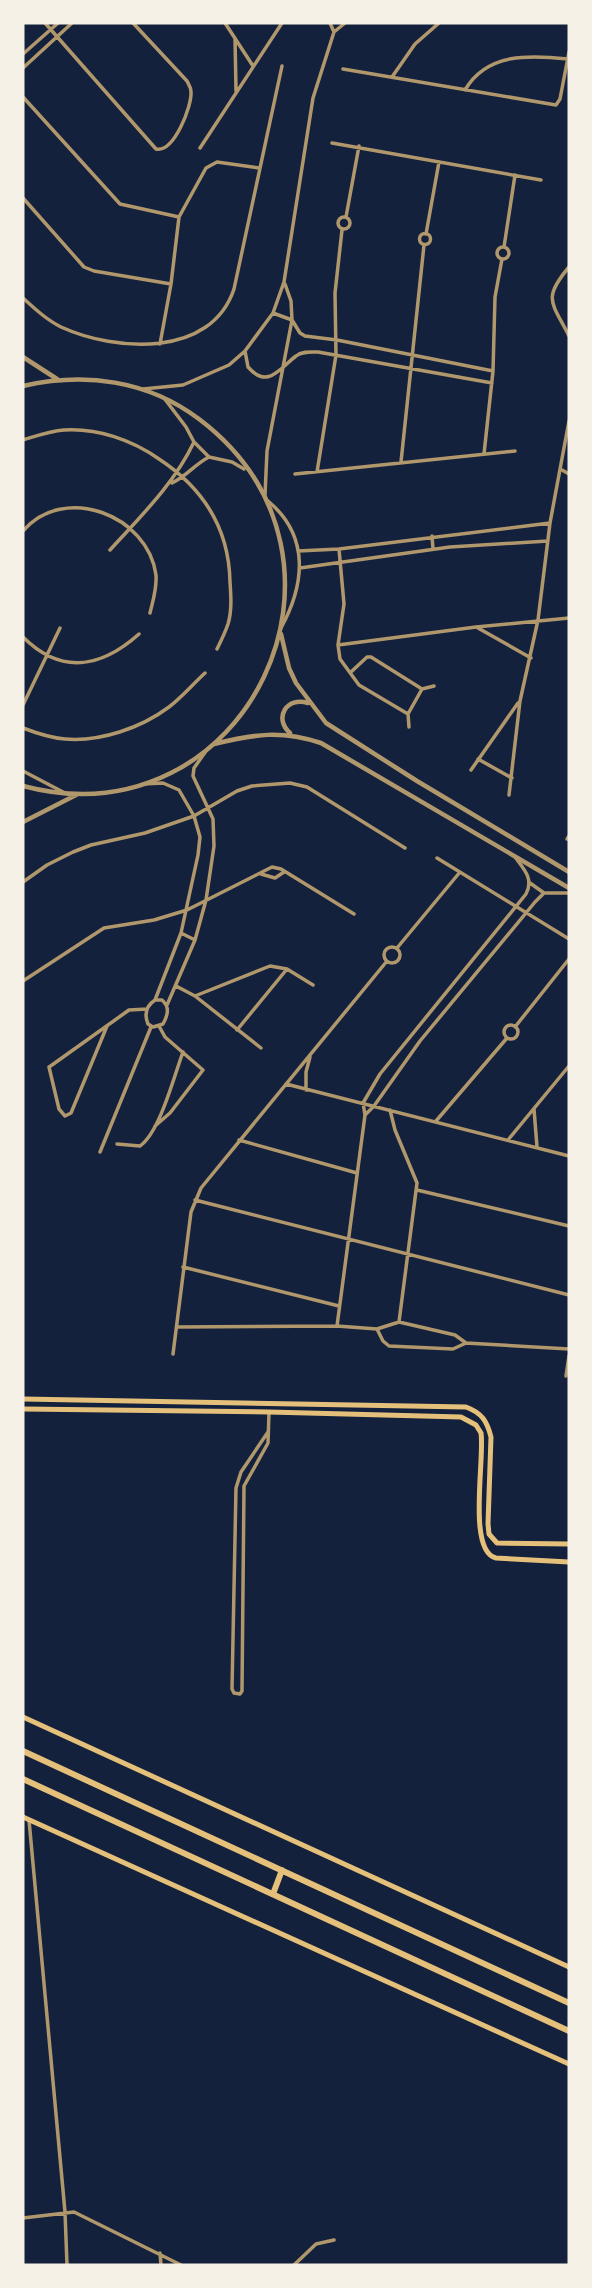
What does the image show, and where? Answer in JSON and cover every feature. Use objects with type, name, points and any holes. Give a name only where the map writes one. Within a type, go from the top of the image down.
[{"type":"highway","points":[[23,1751],[569,2003]]},
{"type":"highway","points":[[23,1779],[569,2031]]},
{"type":"highway","points":[[274,1894],[282,1870]]},
{"type":"main road","points":[[23,1399],[466,1407],[483,1416],[488,1423],[491,1437],[489,1534],[496,1543],[569,1544]]},
{"type":"main road","points":[[23,1409],[461,1417],[476,1425],[483,1442],[479,1523],[481,1541],[488,1554],[496,1558],[569,1562]]},
{"type":"main road","points":[[23,1717],[569,1967]]},
{"type":"main road","points":[[23,1817],[569,2064]]},
{"type":"street","points":[[45,23],[156,149],[162,150],[168,148],[180,129],[191,94],[190,88],[187,81],[133,23]]},
{"type":"street","points":[[23,54],[58,23]]},
{"type":"street","points":[[23,68],[72,23]]},
{"type":"street","points":[[225,23],[253,66]]},
{"type":"street","points":[[200,148],[282,23]]},
{"type":"street","points":[[329,23],[334,32]]},
{"type":"street","points":[[143,389],[183,385],[229,365],[245,351],[273,313],[284,282],[313,98],[334,32],[345,23]]},
{"type":"street","points":[[392,77],[415,44],[439,23]]},
{"type":"street","points":[[235,38],[236,93]]},
{"type":"street","points":[[343,69],[556,105],[560,99],[569,52]]},
{"type":"street","points":[[465,90],[485,68],[507,59],[537,56],[568,59]]},
{"type":"street","points":[[23,298],[38,312],[60,326],[80,334],[160,345],[193,335],[220,315],[230,301],[282,66]]},
{"type":"street","points":[[23,97],[120,204],[179,217]]},
{"type":"street","points":[[332,143],[541,180]]},
{"type":"street","points":[[342,230],[350,227],[346,217],[359,146]]},
{"type":"street","points":[[160,345],[179,217],[206,168],[217,162],[259,168]]},
{"type":"street","points":[[401,462],[424,245],[419,238],[426,234],[439,162]]},
{"type":"street","points":[[504,247],[514,175]]},
{"type":"street","points":[[23,198],[84,267],[171,284]]},
{"type":"street","points":[[317,472],[336,355],[335,293],[342,230],[338,224],[342,217],[346,217]]},
{"type":"street","points":[[502,259],[497,252],[504,247]]},
{"type":"street","points":[[502,259],[509,254],[504,247]]},
{"type":"street","points":[[485,454],[493,371],[495,297],[502,259]]},
{"type":"street","points":[[569,267],[552,291],[557,312],[569,336]]},
{"type":"street","points":[[265,495],[267,451],[292,320],[291,300],[284,282]]},
{"type":"street","points":[[273,313],[292,320],[300,333],[306,336],[493,371]]},
{"type":"street","points":[[245,351],[248,367],[256,374],[271,376],[281,372],[300,354],[318,352],[492,383]]},
{"type":"street","points":[[23,357],[58,379]]},
{"type":"street","points":[[23,386],[58,379],[97,379],[143,389],[161,395],[215,431],[238,455],[268,501],[284,566],[285,597],[281,629],[289,668],[309,703],[326,723],[339,733],[569,872]]},
{"type":"street","points":[[161,395],[194,442],[209,457],[232,462],[251,473]]},
{"type":"street","points":[[509,795],[520,701],[538,620],[550,523],[569,421]]},
{"type":"street","points":[[23,440],[64,430],[116,436],[136,445],[184,477],[211,508],[226,547],[230,566],[231,600],[228,623],[217,649]]},
{"type":"street","points":[[110,550],[170,484],[194,442]]},
{"type":"street","points":[[295,474],[515,451]]},
{"type":"street","points":[[170,484],[184,477],[197,463],[209,457]]},
{"type":"street","points":[[562,470],[569,474]]},
{"type":"street","points":[[151,1027],[159,1026],[167,1015],[167,1005],[195,940],[206,900],[215,831],[193,776],[194,768],[249,704],[263,681],[300,583],[298,551],[286,521],[268,501]]},
{"type":"street","points":[[23,531],[29,523],[49,511],[64,507],[82,507],[122,523],[150,555],[156,573],[156,590],[150,612]]},
{"type":"street","points":[[298,551],[339,549],[550,523]]},
{"type":"street","points":[[450,535],[450,547]]},
{"type":"street","points":[[432,536],[433,549]]},
{"type":"street","points":[[300,568],[450,547],[548,541]]},
{"type":"street","points":[[339,549],[344,604],[338,645],[340,659],[359,684],[408,714]]},
{"type":"street","points":[[338,645],[569,618]]},
{"type":"street","points":[[476,627],[531,658]]},
{"type":"street","points":[[23,705],[60,628]]},
{"type":"street","points":[[23,637],[46,657],[70,663],[91,661],[116,652],[139,634]]},
{"type":"street","points":[[351,672],[367,657],[371,657],[422,689],[434,686]]},
{"type":"street","points":[[23,728],[65,739],[91,739],[129,728],[150,720],[170,706],[205,673]]},
{"type":"street","points":[[410,727],[408,714],[422,689]]},
{"type":"street","points":[[309,703],[301,700],[286,706],[282,713],[285,729],[292,734],[331,747],[569,890]]},
{"type":"street","points":[[471,769],[520,701]]},
{"type":"street","points":[[213,744],[256,735],[292,734]]},
{"type":"street","points":[[143,784],[169,773],[206,751]]},
{"type":"street","points":[[478,759],[512,778]]},
{"type":"street","points":[[23,771],[62,792]]},
{"type":"street","points":[[23,786],[79,794],[159,783],[175,787],[183,794],[200,836],[198,855],[181,933],[155,1000],[146,1009],[146,1019],[151,1027]]},
{"type":"street","points":[[23,883],[56,861],[91,845],[145,833],[194,816],[237,791],[252,786],[290,783],[307,787],[405,848]]},
{"type":"street","points":[[23,822],[79,794]]},
{"type":"street","points":[[512,854],[530,883],[544,893]]},
{"type":"street","points":[[437,858],[569,939]]},
{"type":"street","points":[[23,981],[104,928],[154,920],[187,910],[272,867],[317,890],[354,914]]},
{"type":"street","points":[[261,874],[275,878],[284,872]]},
{"type":"street","points":[[397,948],[460,872]]},
{"type":"street","points":[[337,1326],[365,1115],[363,1103],[380,1074],[526,894],[530,883]]},
{"type":"street","points":[[365,1115],[420,1041],[544,893],[569,890]]},
{"type":"street","points":[[181,933],[195,940]]},
{"type":"street","points":[[391,946],[397,948],[400,954],[398,960],[393,963],[387,961],[384,955],[386,949],[391,946]]},
{"type":"street","points":[[515,1027],[569,959]]},
{"type":"street","points":[[173,1354],[191,1212],[201,1188],[387,961]]},
{"type":"street","points":[[195,996],[270,966],[288,969],[313,985]]},
{"type":"street","points":[[237,1030],[288,969]]},
{"type":"street","points":[[176,986],[195,996],[261,1048]]},
{"type":"street","points":[[155,1000],[162,1000],[167,1005]]},
{"type":"street","points":[[107,1026],[71,1113],[65,1116],[59,1109],[49,1067],[107,1026],[132,1009],[146,1009]]},
{"type":"street","points":[[155,1126],[170,1113],[203,1070],[165,1037],[159,1026]]},
{"type":"street","points":[[100,1152],[151,1027]]},
{"type":"street","points":[[507,1038],[506,1028],[515,1027]]},
{"type":"street","points":[[507,1038],[517,1037],[515,1027]]},
{"type":"street","points":[[436,1122],[507,1038]]},
{"type":"street","points":[[117,1144],[143,1144],[155,1126],[183,1052]]},
{"type":"street","points":[[306,1090],[306,1072],[311,1053]]},
{"type":"street","points":[[508,1140],[569,1066]]},
{"type":"street","points":[[286,1084],[569,1156]]},
{"type":"street","points":[[534,1109],[537,1147]]},
{"type":"street","points":[[390,1110],[395,1130],[417,1183],[399,1322]]},
{"type":"street","points":[[239,1140],[357,1174]]},
{"type":"street","points":[[416,1190],[569,1226]]},
{"type":"street","points":[[195,1200],[569,1295]]},
{"type":"street","points":[[183,1267],[339,1306]]},
{"type":"street","points":[[176,1327],[337,1326],[377,1329],[399,1322],[455,1335],[466,1343]]},
{"type":"street","points":[[377,1329],[389,1346],[453,1349],[466,1343],[569,1349]]},
{"type":"street","points":[[566,1376],[569,1356]]},
{"type":"street","points":[[268,1432],[240,1472],[237,1482],[232,1689],[234,1693],[240,1694],[244,1484],[268,1443],[269,1412]]},
{"type":"street","points":[[237,1482],[244,1484]]},
{"type":"street","points":[[233,1589],[243,1589]]},
{"type":"street","points":[[29,1820],[65,2212],[67,2265]]},
{"type":"street","points":[[23,2218],[65,2212],[82,2214],[181,2265]]},
{"type":"street","points":[[294,2265],[316,2244],[334,2240]]},
{"type":"street","points":[[160,2253],[161,2265]]}]
